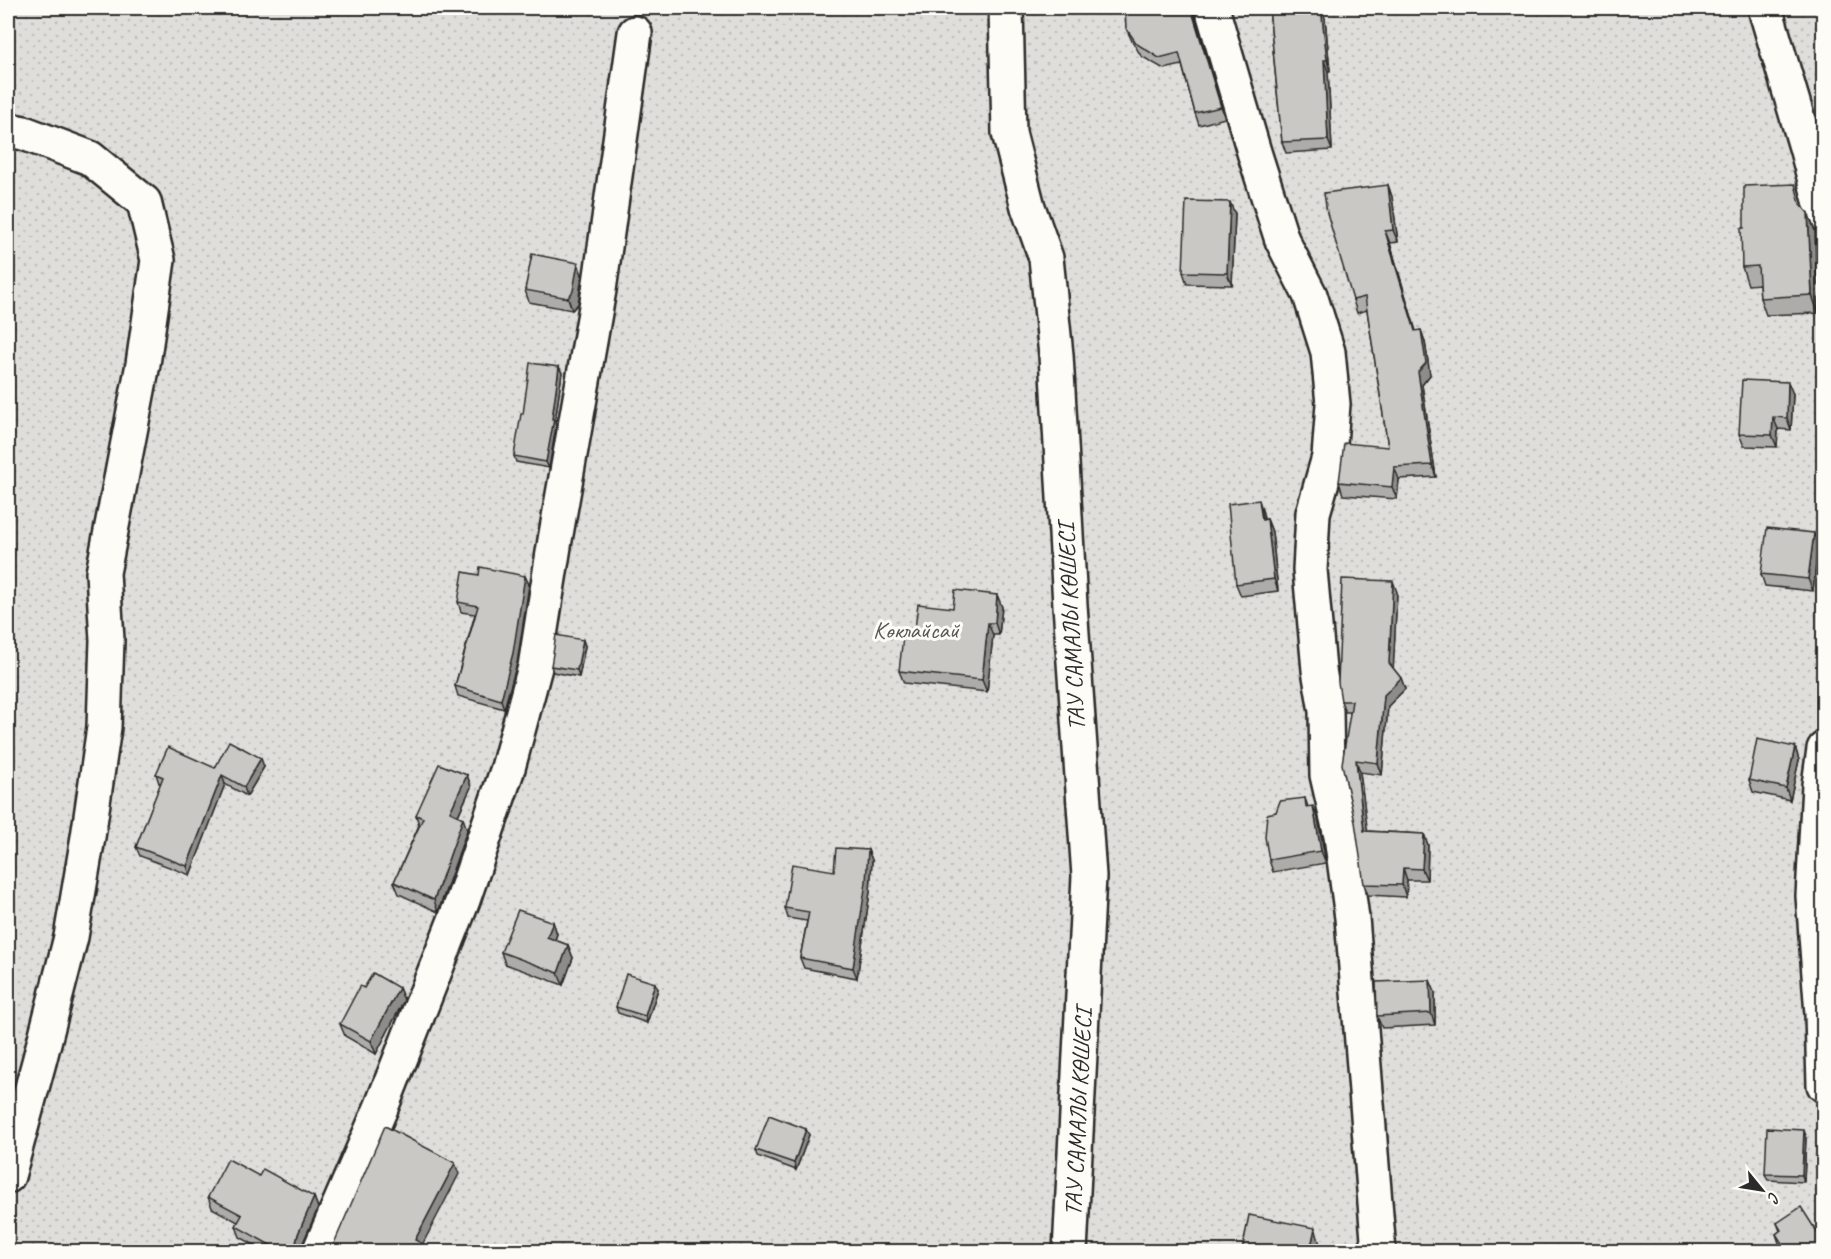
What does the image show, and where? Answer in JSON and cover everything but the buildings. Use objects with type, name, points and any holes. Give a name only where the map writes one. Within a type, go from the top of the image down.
[{"type":"street","name":"ТАУ САМАЛЫ КӨШЕСІ","points":[[1006,8],[1009,133],[1028,207],[1046,258],[1056,355],[1069,593],[1089,876],[1070,1251]]},
{"type":"street","points":[[1212,8],[1282,240],[1310,296],[1328,352],[1334,404],[1329,457],[1313,513],[1310,570],[1319,670],[1326,711],[1327,775],[1341,836],[1352,918],[1378,1251]]},
{"type":"street","points":[[1765,8],[1824,215]]},
{"type":"street","points":[[319,1251],[381,1108],[463,900],[508,768],[535,667],[599,290],[635,33]]},
{"type":"street","points":[[8,130],[90,158],[144,202],[158,260],[143,364],[103,573],[107,640],[104,727],[88,837],[71,937],[8,1176]]},
{"type":"street","points":[[1824,749],[1819,785],[1813,896],[1822,1014],[1824,1084]]},
{"type":"green space","name":"Көклайсай","points":[[8,8],[1823,8],[1823,1251],[8,1251]]}]
